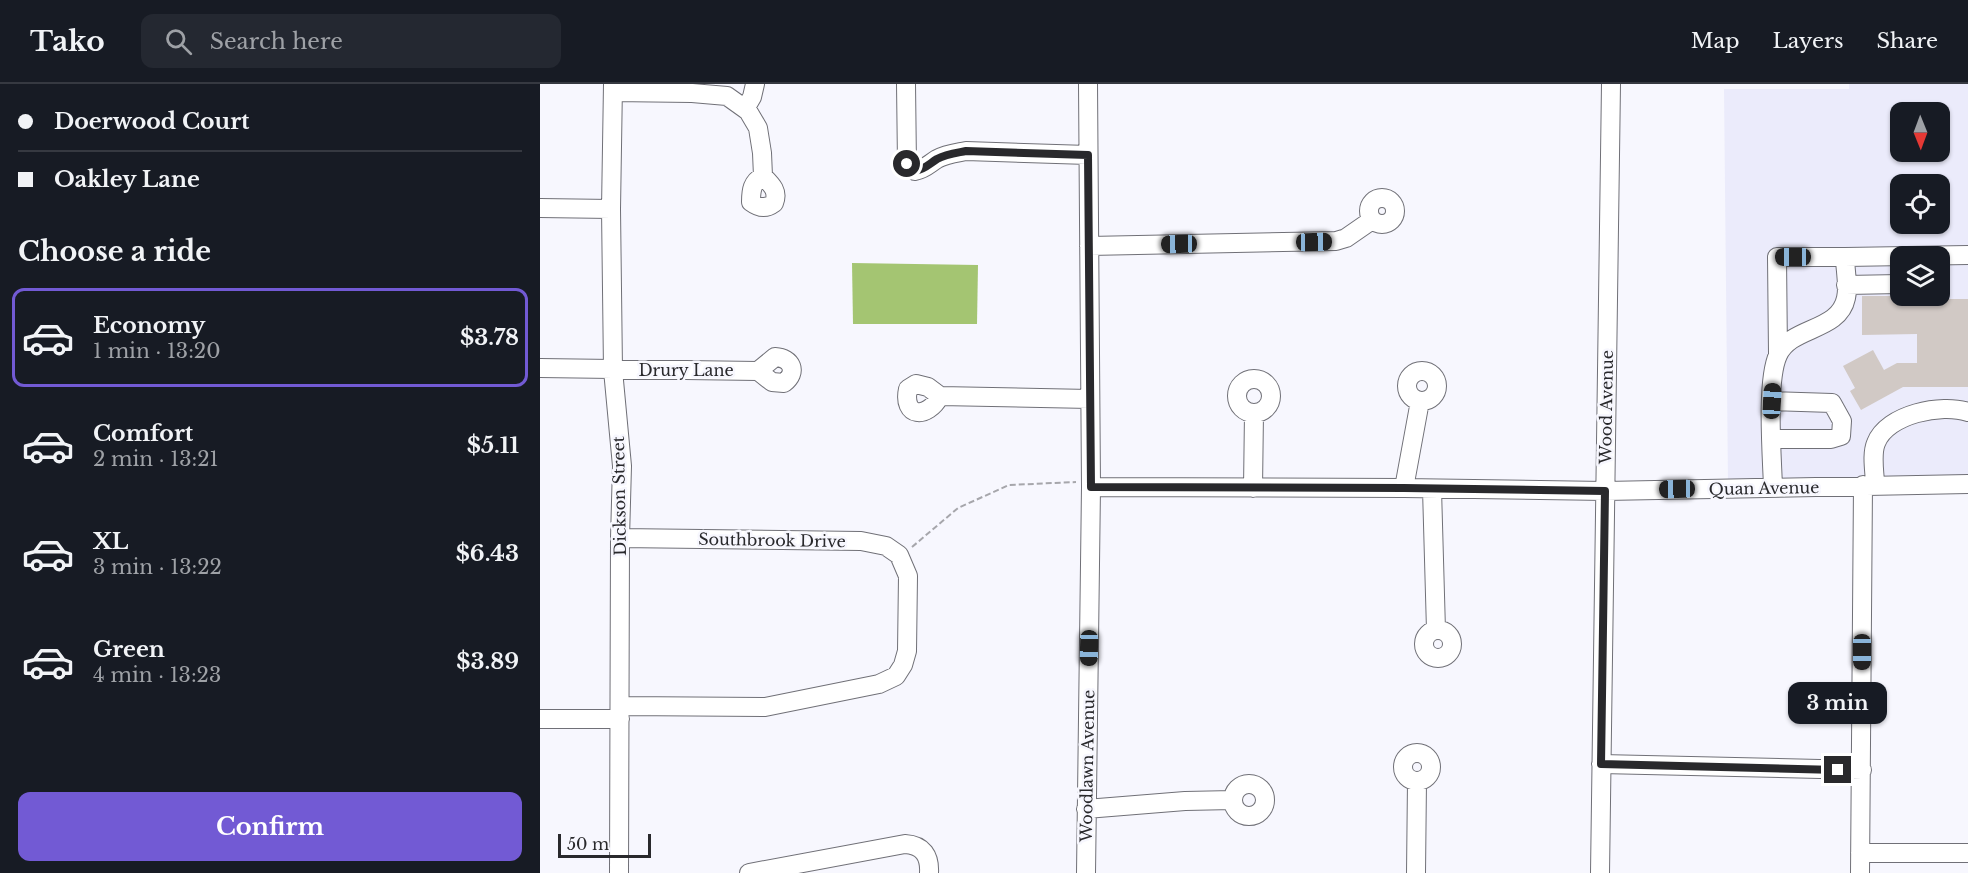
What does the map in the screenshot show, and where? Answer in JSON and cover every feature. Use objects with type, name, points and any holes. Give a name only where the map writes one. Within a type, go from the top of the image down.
[{"type":"street","points":[[745,109],[752,97],[755,84]]},
{"type":"street","points":[[906,84],[907,164],[915,171],[924,170],[948,154],[966,151],[1088,155]]},
{"type":"street","name":"Woodlawn Avenue","points":[[1086,873],[1091,484],[1088,84]]},
{"type":"street","name":"Wood Avenue","points":[[1600,873],[1611,84]]},
{"type":"street","points":[[613,88],[692,93],[719,90],[745,109],[758,128],[763,176]]},
{"type":"street","name":"Dickson Street","points":[[613,88],[611,209],[614,370],[622,466],[619,873]]},
{"type":"street","points":[[540,208],[611,209]]},
{"type":"street","points":[[1089,246],[1336,241],[1347,238],[1372,220]]},
{"type":"street","points":[[1773,487],[1773,374],[1778,354],[1777,257],[1968,255]]},
{"type":"street","points":[[1778,354],[1786,343],[1832,320],[1842,311],[1846,297],[1845,257]]},
{"type":"street","points":[[1846,285],[1890,284]]},
{"type":"street","name":"Drury Lane","points":[[540,368],[758,371]]},
{"type":"street","points":[[940,396],[1090,399]]},
{"type":"street","points":[[1404,488],[1420,401]]},
{"type":"street","points":[[1772,401],[1832,403],[1842,421],[1841,436],[1831,439],[1772,439]]},
{"type":"street","points":[[1860,873],[1869,485],[1876,443],[1886,430],[1904,417],[1941,409],[1968,412]]},
{"type":"street","points":[[1253,488],[1254,412]]},
{"type":"street","name":"Quan Avenue","points":[[1091,484],[1605,491],[1968,484]]},
{"type":"street","points":[[1432,489],[1436,630]]},
{"type":"street","name":"Southbrook Drive","points":[[620,538],[861,541],[886,546],[900,558]]},
{"type":"street","points":[[540,719],[620,712],[765,707],[879,684],[896,676],[903,665],[907,651],[908,576],[900,558]]},
{"type":"street","points":[[1601,764],[1862,771]]},
{"type":"street","points":[[1416,873],[1417,781]]},
{"type":"street","points":[[1086,809],[1185,801],[1233,800]]},
{"type":"street","points":[[748,873],[905,844],[915,844],[926,852],[930,865],[929,873]]},
{"type":"street","points":[[1860,853],[1968,853]]},
{"type":"path","points":[[900,558],[958,508],[1009,485],[1091,484]]},
{"type":"shaded area","points":[[1849,84],[1968,84],[1968,480],[1728,482],[1724,89],[1849,89]]},
{"type":"green space","points":[[852,263],[978,265],[977,324],[853,324]]},
{"type":"building","points":[[1862,296],[1890,296],[1890,306],[1950,306],[1950,299],[1968,299],[1968,387],[1903,387],[1861,410],[1850,391],[1855,388],[1843,366],[1873,350],[1884,370],[1897,363],[1917,363],[1917,334],[1862,335]]},
{"type":"route","points":[[907,164],[915,171],[924,170],[934,161],[948,154],[966,151],[1088,155],[1091,487],[1605,491],[1601,764],[1838,770]]}]
